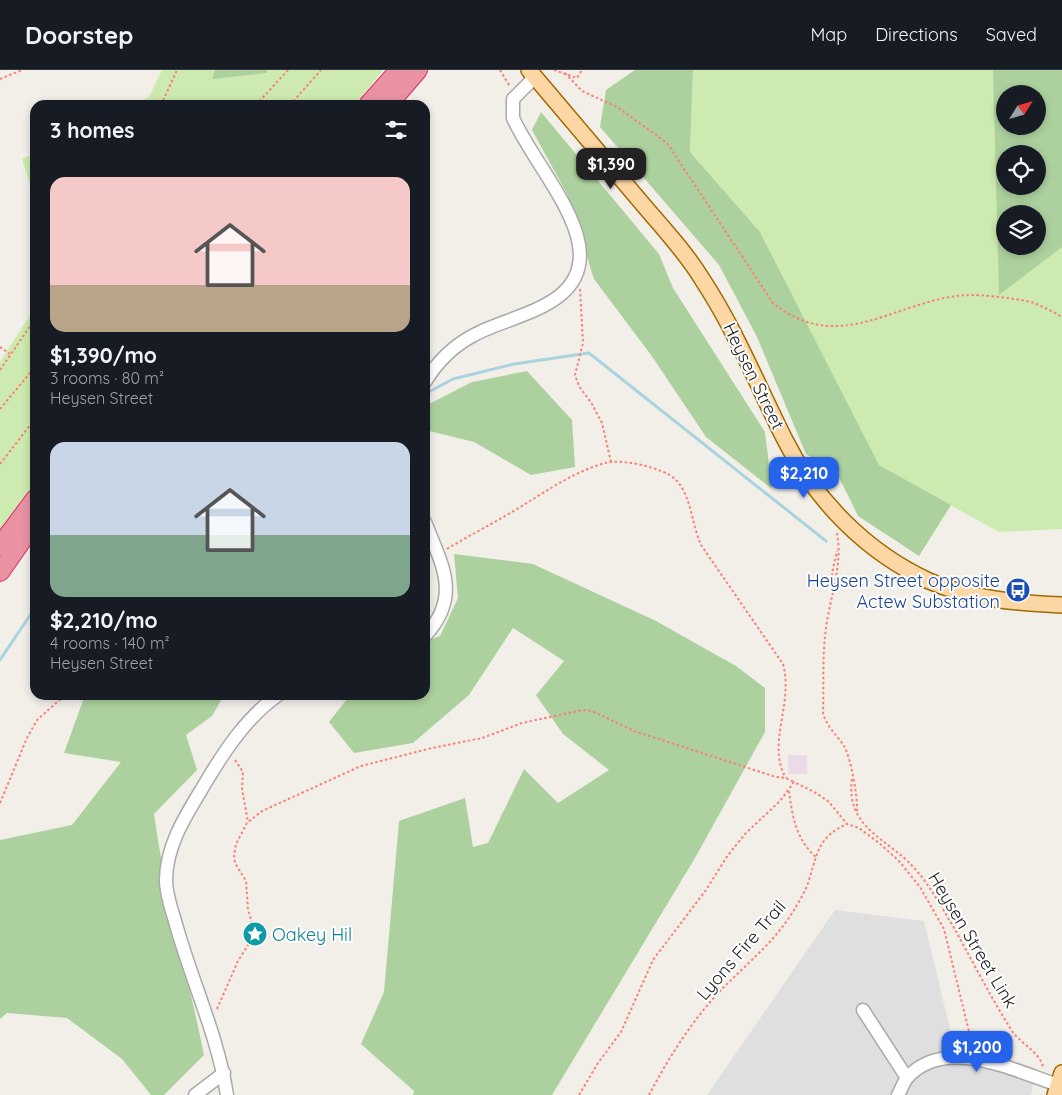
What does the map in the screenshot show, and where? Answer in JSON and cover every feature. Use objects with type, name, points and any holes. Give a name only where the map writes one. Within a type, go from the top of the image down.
[{"type":"highway","points":[[372,100],[399,70]]},
{"type":"highway","points":[[392,100],[418,70]]},
{"type":"highway","points":[[0,546],[30,506]]},
{"type":"highway","points":[[0,572],[30,529]]},
{"type":"main road","name":"Heysen Street","points":[[531,72],[701,276],[730,325],[784,439],[815,489],[840,519],[860,536],[905,568],[930,581],[996,599],[1062,605]]},
{"type":"street","points":[[430,375],[443,358],[457,346],[490,327],[547,306],[568,288],[575,276],[579,246],[572,224],[516,123],[512,110],[516,95],[530,82],[531,72]]},
{"type":"street","points":[[430,533],[439,554],[447,584],[444,607],[436,624],[430,631]]},
{"type":"street","points":[[227,1095],[224,1073],[182,946],[166,880],[170,853],[183,821],[225,753],[258,712],[272,700]]},
{"type":"street","points":[[862,1010],[907,1078]]},
{"type":"street","points":[[898,1095],[907,1078],[922,1067],[944,1058],[976,1058],[1058,1084]]},
{"type":"street","points":[[195,1095],[224,1073]]},
{"type":"path","points":[[0,79],[22,70]]},
{"type":"path","points":[[163,100],[177,70]]},
{"type":"path","points":[[261,100],[288,70]]},
{"type":"path","points":[[295,100],[322,70]]},
{"type":"path","points":[[500,70],[516,95]]},
{"type":"path","points":[[554,70],[577,78],[582,70]]},
{"type":"path","points":[[565,73],[582,91],[617,107],[667,143],[773,303],[788,315],[817,326],[850,326],[936,300],[967,295],[1033,303],[1062,316]]},
{"type":"path","points":[[575,276],[582,295],[584,334],[580,352],[581,357],[575,375],[579,386],[592,404],[602,423],[611,462]]},
{"type":"path","points":[[0,370],[30,326]]},
{"type":"path","points":[[0,347],[10,354]]},
{"type":"path","points":[[0,409],[30,373]]},
{"type":"path","points":[[0,464],[30,425]]},
{"type":"path","points":[[439,554],[563,481],[611,462],[663,471],[675,478],[682,486],[694,531],[701,544],[783,664],[787,678],[786,703],[778,747],[779,766],[786,778]]},
{"type":"path","name":"Heysen Street Link","points":[[835,526],[838,568],[833,586],[823,652],[823,713],[825,720],[846,750],[856,794],[857,812]]},
{"type":"path","name":"Heysen Street Link","points":[[833,586],[833,564],[838,549]]},
{"type":"path","points":[[0,803],[27,738],[38,720],[60,700]]},
{"type":"path","points":[[209,1025],[238,961],[255,934],[248,910],[246,881],[234,860],[236,844],[248,822],[262,811],[361,766],[432,748],[482,738],[522,723],[583,710],[592,711],[634,731],[776,777],[786,778],[829,802],[848,824],[859,828],[899,861],[920,887],[938,915],[947,941],[976,1058]]},
{"type":"path","points":[[225,753],[234,759],[243,772],[242,789],[248,822]]},
{"type":"path","name":"Heysen Street Link","points":[[852,779],[852,800],[866,828],[900,853],[927,884],[1012,1030],[1041,1061],[1043,1072],[1041,1080]]},
{"type":"path","points":[[579,1095],[598,1063],[621,1032],[653,960],[700,898],[728,855],[746,832],[789,791],[794,782]]},
{"type":"path","points":[[789,791],[796,828],[809,851],[816,857]]},
{"type":"path","name":"Lyons Fire Trail","points":[[649,1095],[665,1064],[711,1002],[756,957],[788,919],[809,881],[816,857],[825,838],[848,824]]},
{"type":"shaded area","points":[[788,755],[807,755],[807,774],[788,774]]},
{"type":"shaded area","points":[[835,910],[924,921],[957,1058],[1035,1077],[1031,1095],[707,1095]]},
{"type":"green space","points":[[162,70],[383,70],[359,100],[143,100],[149,97]]},
{"type":"green space","points":[[215,70],[267,70],[267,73],[212,79]]},
{"type":"green space","points":[[635,70],[693,70],[690,152],[760,232],[879,465],[951,505],[919,556],[858,516],[836,471],[806,454],[757,337],[719,265],[600,127],[606,90]]},
{"type":"green space","points":[[693,70],[1062,70],[1062,529],[999,532],[879,466],[760,232],[690,152]]},
{"type":"green space","points":[[993,70],[1062,70],[1062,247],[999,295],[998,255],[1046,255],[1046,205],[997,205],[996,195],[1046,195],[1046,145],[996,145],[996,182]]},
{"type":"green space","points":[[541,112],[659,254],[673,288],[765,432],[772,489],[706,437],[651,355],[594,279],[567,194],[532,130]]},
{"type":"green space","points":[[30,155],[30,185],[22,159]]},
{"type":"green space","points":[[30,315],[30,500],[0,545],[0,362]]},
{"type":"green space","points":[[527,371],[572,420],[575,467],[531,475],[474,442],[430,431],[430,403],[472,382]]},
{"type":"green space","points":[[454,554],[533,564],[656,621],[736,666],[765,688],[765,732],[695,858],[552,1095],[413,1095],[414,1091],[361,1044],[384,992],[399,821],[465,798],[473,847],[488,843],[524,769],[558,803],[609,770],[563,734],[536,695],[564,661],[513,628],[469,695],[413,743],[354,753],[329,722],[346,700],[430,700],[430,640],[440,636],[458,598]]},
{"type":"green space","points":[[83,700],[221,700],[212,716],[186,735],[197,770],[154,814],[170,905],[204,1055],[164,1095],[151,1095],[122,1059],[67,1018],[7,1013],[0,1019],[0,840],[72,825],[121,762],[64,753]]},
{"type":"waterway","points":[[430,391],[453,379],[514,364],[589,353],[826,541]]},
{"type":"waterway","points":[[0,660],[30,615]]},
{"type":"place","name":"Heysen Street opposite Actew Substation","points":[[1018,590]]},
{"type":"place","name":"Oakey Hil","points":[[255,934]]}]
